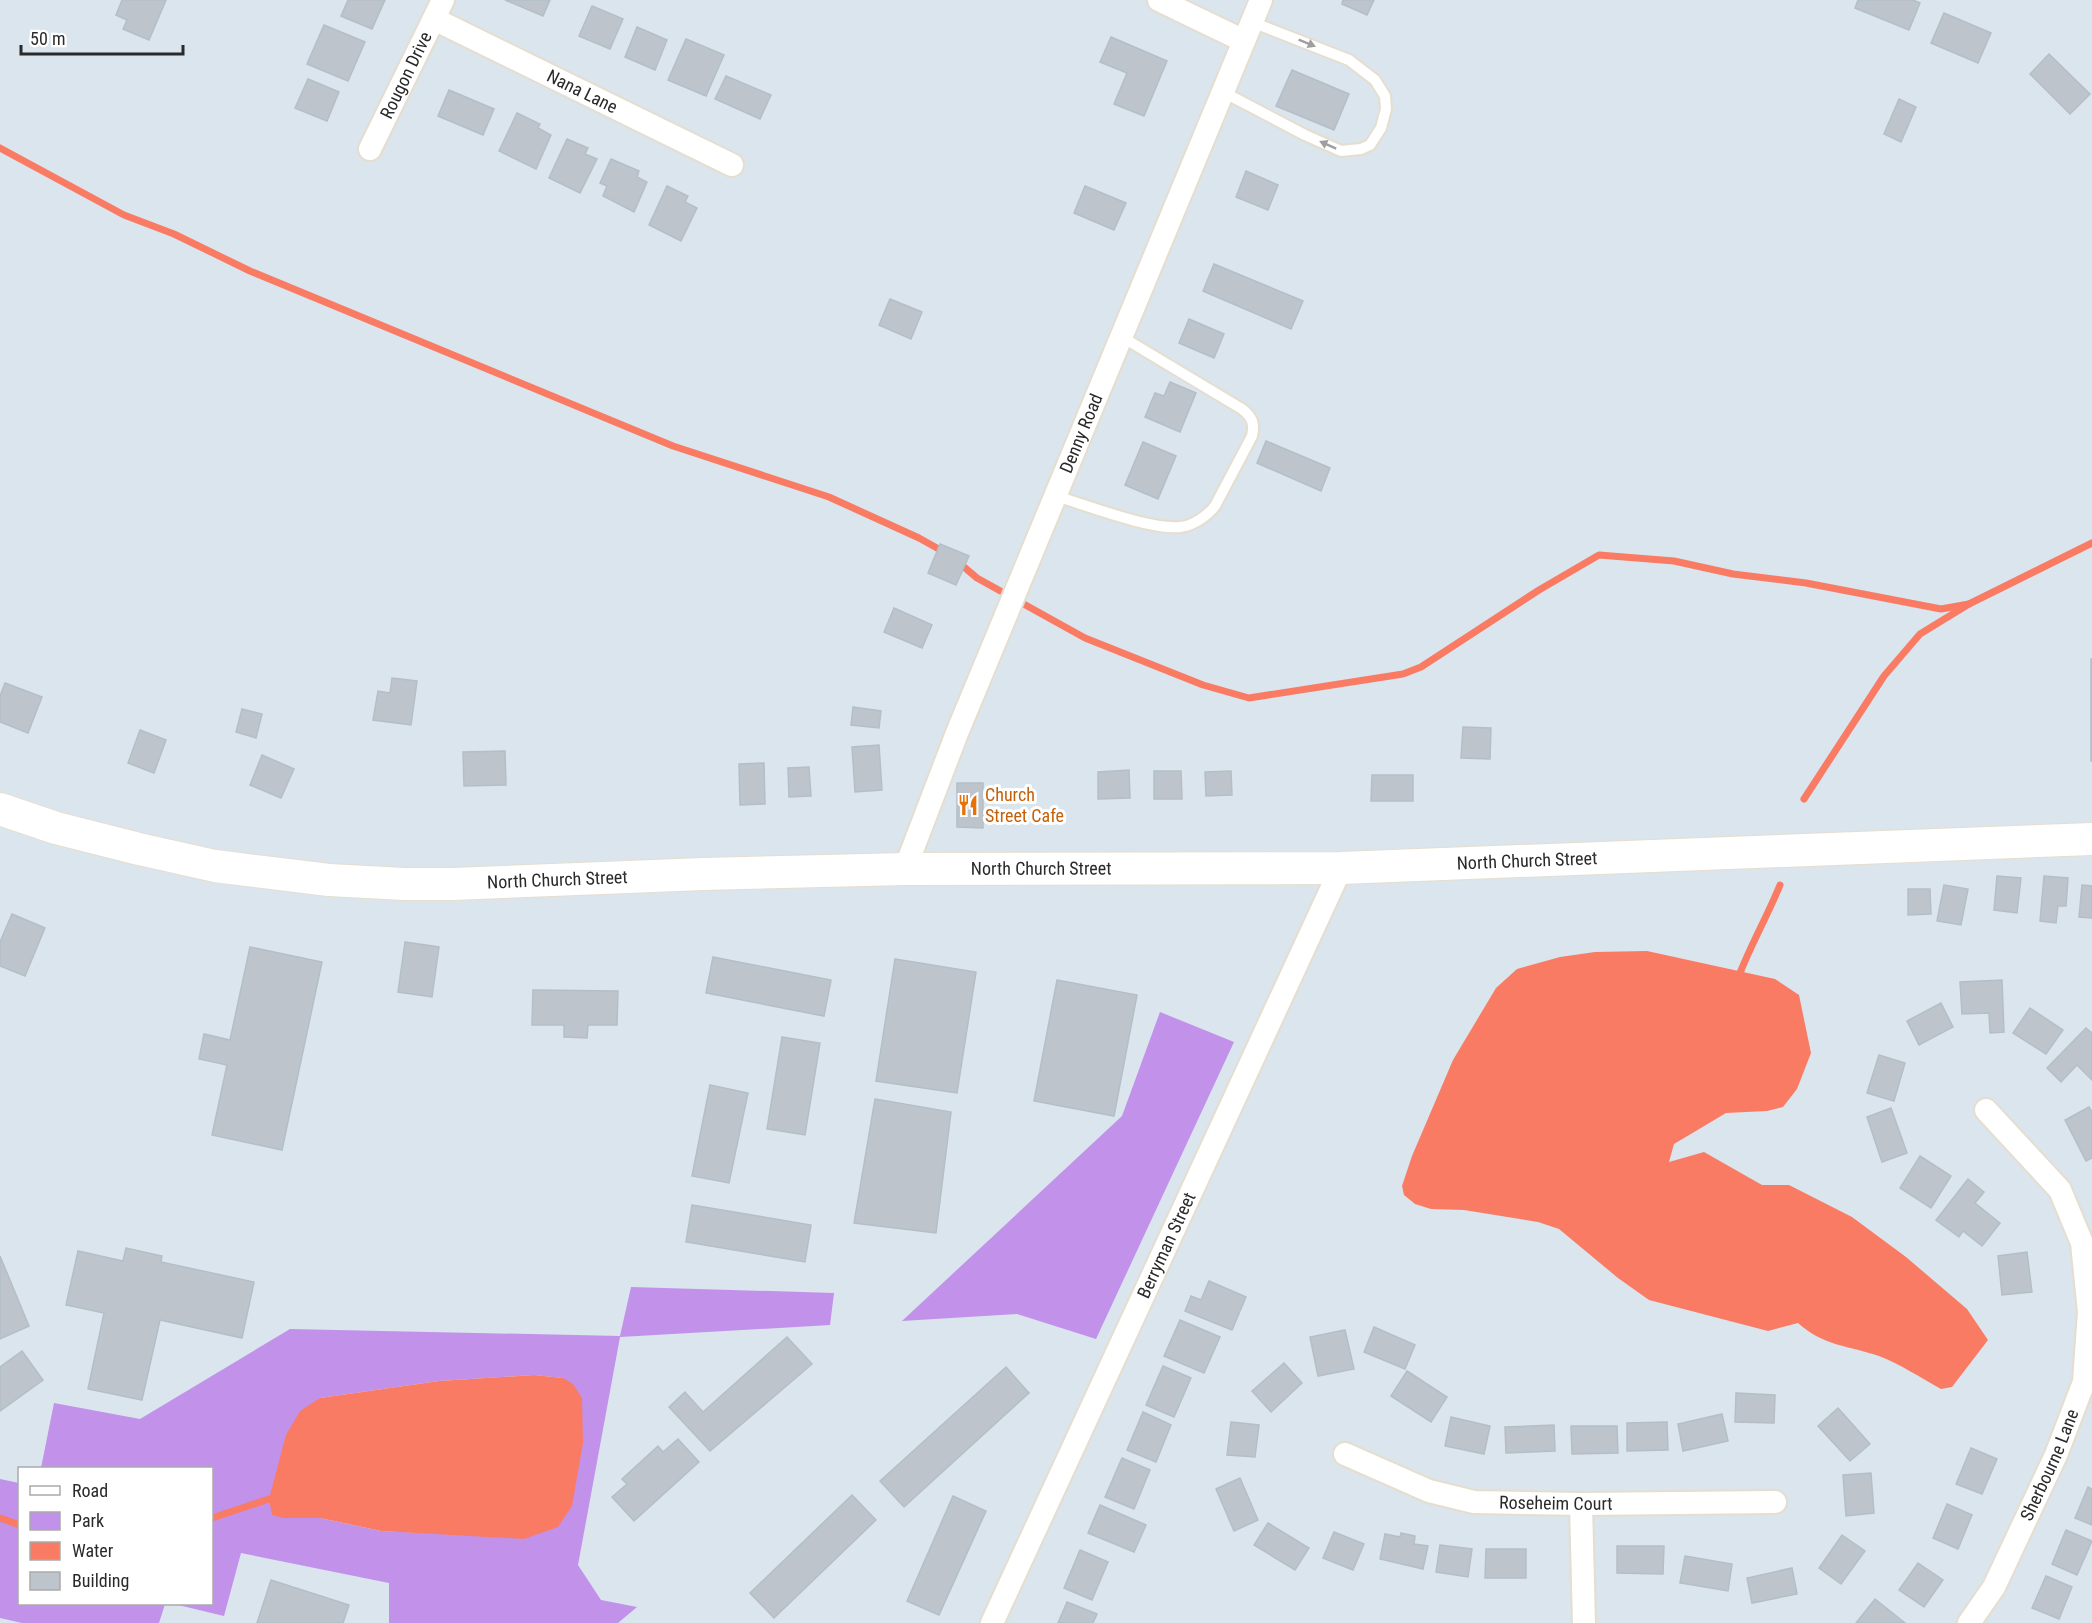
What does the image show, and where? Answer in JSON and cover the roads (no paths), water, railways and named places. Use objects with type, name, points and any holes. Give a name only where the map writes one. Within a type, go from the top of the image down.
[{"type":"main road","name":"North Church Street","points":[[0,809],[56,828],[215,866],[329,880],[452,884],[692,874],[905,869],[1341,868],[2092,839]]},
{"type":"street","points":[[1159,0],[1248,31]]},
{"type":"street","name":"Denny Road","points":[[905,869],[957,733],[1261,0]]},
{"type":"street","name":"Rougon Drive","points":[[370,149],[438,9]]},
{"type":"street","name":"Nana Lane","points":[[438,9],[732,165]]},
{"type":"street","name":"Berryman Street","points":[[992,1623],[1341,868]]},
{"type":"street","name":"Sherbourne Lane","points":[[1969,1623],[1994,1587],[2088,1383],[2088,1312],[2082,1217],[1986,1110]]},
{"type":"street","name":"Roseheim Court","points":[[1345,1454],[1429,1491],[1474,1502],[1581,1504],[1775,1502]]},
{"type":"street","points":[[1581,1504],[1584,1623]]},
{"type":"lane","points":[[1223,92],[1341,151],[1361,149],[1370,145],[1381,128],[1386,109],[1385,96],[1375,80],[1349,60],[1248,31]]},
{"type":"lane","points":[[1056,496],[1154,525],[1180,528],[1209,513],[1215,506],[1252,436],[1253,420],[1242,408],[1122,337]]},
{"type":"water","points":[[1647,951],[1775,979],[1799,995],[1811,1053],[1797,1089],[1783,1107],[1767,1111],[1726,1113],[1674,1144],[1669,1162],[1704,1152],[1762,1185],[1789,1185],[1852,1217],[1906,1257],[1967,1309],[1988,1340],[1952,1387],[1941,1389],[1887,1359],[1827,1341],[1807,1331],[1798,1323],[1768,1331],[1649,1300],[1618,1278],[1559,1229],[1538,1222],[1464,1210],[1431,1209],[1415,1204],[1404,1195],[1402,1186],[1412,1156],[1453,1060],[1496,988],[1517,969],[1560,957],[1595,952]]},
{"type":"water","points":[[534,1375],[563,1378],[573,1384],[582,1398],[583,1443],[572,1506],[558,1527],[524,1539],[381,1531],[320,1518],[283,1518],[272,1515],[269,1499],[286,1435],[300,1411],[320,1398],[439,1381]]},
{"type":"waterway","points":[[0,148],[124,215],[174,234],[250,271],[673,446],[829,497],[919,538],[944,552]]},
{"type":"waterway","points":[[1804,799],[1884,676],[1920,634],[1969,604],[2092,543]]},
{"type":"waterway","points":[[958,562],[977,578],[1085,638],[1203,685],[1249,698],[1403,674],[1421,667],[1539,590],[1599,555],[1674,561],[1733,574],[1806,583],[1941,609],[1969,604]]},
{"type":"waterway","points":[[1738,978],[1780,885]]},
{"type":"waterway","points":[[213,1518],[269,1499]]},
{"type":"waterway","points":[[0,1518],[18,1524]]},
{"type":"place","name":"Church Street Cafe","points":[[968,805]]}]
